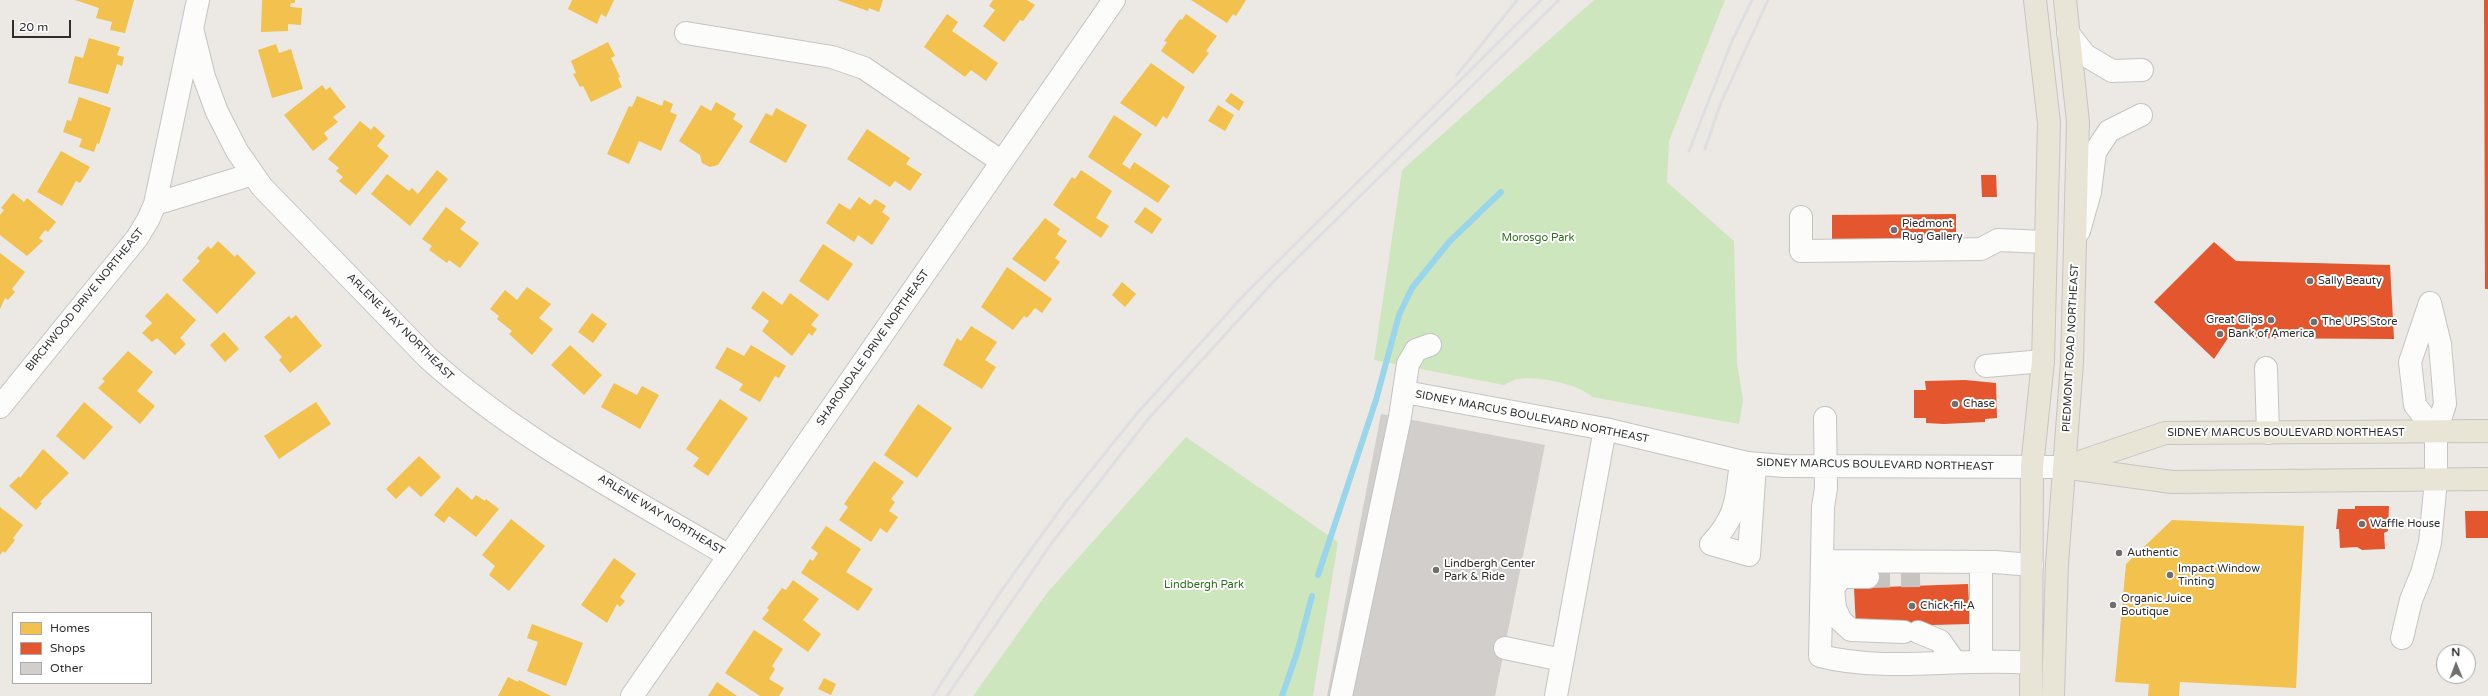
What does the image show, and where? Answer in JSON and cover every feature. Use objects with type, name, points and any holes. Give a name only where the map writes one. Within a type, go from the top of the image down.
[{"type":"main road","points":[[2031,696],[2032,467],[2042,361],[2049,123],[2035,0]]},
{"type":"main road","name":"PIEDMONT ROAD NORTHEAST","points":[[2053,696],[2057,564],[2072,362],[2076,242],[2078,122],[2065,0]]},
{"type":"main road","name":"SIDNEY MARCUS BOULEVARD NORTHEAST","points":[[2065,467],[2165,433],[2488,431]]},
{"type":"main road","name":"SIDNEY MARCUS BOULEVARD NORTHEAST","points":[[2065,467],[2172,482],[2488,479]]},
{"type":"street","name":"BIRCHWOOD DRIVE NORTHEAST","points":[[0,407],[136,238],[148,220],[155,204],[198,0]]},
{"type":"street","name":"SHARONDALE DRIVE NORTHEAST","points":[[632,696],[1114,0]]},
{"type":"street","name":"ARLENE WAY NORTHEAST","points":[[192,28],[204,77],[217,112],[237,151],[253,174],[262,186],[412,341],[455,382],[523,434],[729,556]]},
{"type":"street","points":[[686,33],[832,57],[864,68],[1002,162]]},
{"type":"street","points":[[2068,33],[2086,55],[2112,71],[2142,70]]},
{"type":"street","points":[[2076,242],[2090,192],[2095,152],[2109,131],[2141,115]]},
{"type":"street","points":[[155,204],[253,174]]},
{"type":"street","points":[[1801,217],[1801,251],[1981,249],[1998,240],[2046,242]]},
{"type":"street","points":[[1340,696],[1405,392],[1408,364],[1416,350],[1430,345]]},
{"type":"street","points":[[1986,366],[2042,361]]},
{"type":"street","points":[[2266,368],[2268,433]]},
{"type":"street","name":"SIDNEY MARCUS BOULEVARD NORTHEAST","points":[[1405,392],[1605,429],[1748,463],[1824,466],[2065,467]]},
{"type":"street","points":[[1825,418],[1824,466],[1826,488],[1823,507],[1820,656],[1860,664],[1954,661],[1981,662],[1996,660],[2031,663]]},
{"type":"street","points":[[1556,696],[1605,429]]},
{"type":"street","points":[[2402,638],[2411,600],[2422,572],[2430,543],[2436,480],[2436,432]]},
{"type":"street","points":[[1748,463],[1749,554],[1711,544],[1726,527],[1736,505],[1748,463]]},
{"type":"street","points":[[1822,561],[1981,562],[2032,565]]},
{"type":"street","points":[[1920,576],[1947,576],[1959,562]]},
{"type":"street","points":[[1981,562],[1981,662]]},
{"type":"street","points":[[1868,577],[1842,577],[1834,589],[1835,608],[1841,621],[1851,630],[1911,632],[1940,642],[1954,661]]},
{"type":"street","points":[[1505,648],[1562,660]]},
{"type":"green space","name":"Morosgo Park","points":[[1594,0],[1725,0],[1669,141],[1667,182],[1734,241],[1737,363],[1743,400],[1739,424],[1592,397],[1578,388],[1546,380],[1526,378],[1518,379],[1504,385],[1374,360],[1402,170]]},
{"type":"green space","name":"Lindbergh Park","points":[[1186,437],[1338,542],[1313,696],[973,696],[1047,593]]},
{"type":"building: Homes","points":[[75,0],[134,0],[125,33],[110,30],[112,22],[96,18],[99,8]]},
{"type":"building: Homes","points":[[262,0],[295,0],[295,3],[291,3],[290,7],[302,8],[301,25],[288,24],[288,31],[261,32]]},
{"type":"building: Homes","points":[[572,0],[614,0],[606,17],[601,14],[597,24],[568,9]]},
{"type":"building: Homes","points":[[837,0],[883,0],[879,12],[869,8],[868,11]]},
{"type":"building: Homes","points":[[993,0],[1027,0],[1035,5],[1023,21],[1020,20],[1004,42],[983,26],[995,10],[989,6]]},
{"type":"building: Homes","points":[[1191,0],[1246,0],[1236,16],[1233,14],[1227,23]]},
{"type":"building: Homes","points":[[947,14],[958,22],[952,31],[998,63],[986,81],[971,70],[965,77],[924,47]]},
{"type":"building: Homes","points":[[1186,14],[1217,36],[1206,51],[1209,53],[1193,74],[1161,51],[1167,42],[1164,41],[1180,19],[1182,20]]},
{"type":"building: Homes","points":[[89,38],[120,47],[117,55],[124,57],[122,66],[117,64],[108,94],[68,83],[75,56],[83,58]]},
{"type":"building: Homes","points":[[608,42],[615,56],[611,58],[620,77],[618,78],[622,87],[591,102],[583,86],[580,87],[573,74],[576,73],[571,61]]},
{"type":"building: Homes","points":[[276,44],[279,53],[291,49],[303,89],[272,98],[258,50]]},
{"type":"building: Homes","points":[[1151,63],[1185,87],[1167,119],[1163,116],[1156,127],[1120,103]]},
{"type":"building: Homes","points":[[322,85],[326,90],[330,87],[346,107],[333,117],[338,122],[324,133],[328,139],[313,151],[284,115]]},
{"type":"building: Homes","points":[[1231,93],[1244,102],[1239,111],[1225,101]]},
{"type":"building: Homes","points":[[637,96],[662,106],[664,100],[673,104],[670,112],[677,115],[661,151],[639,141],[629,164],[607,154],[629,106],[632,107]]},
{"type":"building: Homes","points":[[79,97],[111,108],[99,144],[97,143],[94,152],[79,147],[82,139],[63,132],[67,120],[71,121]]},
{"type":"building: Homes","points":[[716,102],[736,114],[733,119],[743,126],[718,165],[710,167],[702,163],[700,155],[679,141],[701,105],[711,111]]},
{"type":"building: Homes","points":[[1218,105],[1234,115],[1225,131],[1208,121]]},
{"type":"building: Homes","points":[[776,108],[807,125],[786,163],[749,142],[766,113],[772,116]]},
{"type":"building: Homes","points":[[1114,115],[1142,134],[1122,164],[1130,169],[1134,162],[1170,186],[1158,203],[1088,157]]},
{"type":"building: Homes","points":[[360,121],[371,130],[374,126],[385,136],[377,146],[389,156],[356,195],[339,181],[343,177],[336,171],[339,168],[328,159]]},
{"type":"building: Homes","points":[[867,129],[910,158],[906,164],[922,174],[910,191],[895,181],[890,187],[847,159]]},
{"type":"building: Homes","points":[[61,151],[90,167],[80,183],[76,181],[62,206],[37,192]]},
{"type":"building: Homes","points":[[437,170],[448,179],[410,226],[371,194],[387,174],[409,191],[412,188],[418,194]]},
{"type":"building: Homes","points":[[1081,170],[1112,191],[1096,218],[1109,226],[1101,238],[1053,205],[1072,177],[1075,179]]},
{"type":"building: Homes","points":[[13,193],[24,202],[27,198],[56,222],[48,232],[45,230],[39,238],[43,241],[27,256],[0,235],[0,215],[4,210],[1,208]]},
{"type":"building: Homes","points":[[859,197],[870,205],[875,199],[886,206],[882,212],[890,218],[872,245],[858,235],[854,242],[826,223],[839,203],[850,210]]},
{"type":"building: Homes","points":[[446,207],[466,222],[460,229],[479,243],[460,268],[449,260],[447,263],[429,250],[432,246],[422,239]]},
{"type":"building: Homes","points":[[1145,207],[1162,219],[1152,234],[1134,222]]},
{"type":"building: Homes","points":[[1045,218],[1060,229],[1057,234],[1067,241],[1055,258],[1060,262],[1045,282],[1012,259]]},
{"type":"building: Homes","points":[[218,241],[235,257],[237,254],[256,273],[217,314],[182,280],[200,261],[197,258],[208,246],[211,249]]},
{"type":"building: Homes","points":[[823,244],[853,264],[828,301],[799,281]]},
{"type":"building: Homes","points":[[0,253],[25,272],[12,289],[15,292],[8,300],[5,298],[0,309]]},
{"type":"building: Homes","points":[[1007,267],[1052,299],[1042,313],[1035,308],[1027,318],[1024,316],[1013,330],[981,307]]},
{"type":"building: Homes","points":[[1122,282],[1136,294],[1125,307],[1112,295]]},
{"type":"building: Homes","points":[[527,287],[551,304],[539,318],[553,329],[532,355],[509,334],[512,331],[497,319],[499,316],[490,309],[505,290],[517,300]]},
{"type":"building: Homes","points":[[763,291],[782,305],[790,293],[819,315],[811,325],[817,329],[812,336],[809,333],[792,356],[762,331],[769,321],[751,308]]},
{"type":"building: Homes","points":[[167,293],[196,320],[180,338],[186,344],[175,355],[157,338],[152,342],[142,333],[152,323],[145,316]]},
{"type":"building: Homes","points":[[592,313],[607,324],[593,343],[578,332]]},
{"type":"building: Homes","points":[[296,315],[322,346],[290,373],[279,360],[282,357],[264,337],[289,316],[291,319]]},
{"type":"building: Homes","points":[[971,326],[997,342],[985,360],[996,367],[982,389],[943,365],[957,338],[961,341]]},
{"type":"building: Homes","points":[[224,332],[239,349],[225,362],[210,345]]},
{"type":"building: Homes","points":[[570,345],[602,375],[584,395],[551,365]]},
{"type":"building: Homes","points":[[751,345],[786,366],[779,378],[775,376],[760,402],[739,390],[743,384],[715,368],[727,347],[744,356]]},
{"type":"building: Homes","points":[[128,351],[153,372],[137,391],[155,406],[140,424],[98,388],[105,381],[102,379]]},
{"type":"building: Homes","points":[[614,383],[637,395],[642,386],[659,395],[640,429],[601,407]]},
{"type":"building: Homes","points":[[720,399],[748,418],[708,476],[693,466],[699,458],[686,449]]},
{"type":"building: Homes","points":[[84,402],[113,427],[84,460],[56,436]]},
{"type":"building: Homes","points":[[316,402],[331,424],[279,459],[264,436]]},
{"type":"building: Homes","points":[[918,404],[952,428],[917,478],[884,455]]},
{"type":"building: Homes","points":[[43,449],[69,473],[40,502],[42,503],[36,510],[9,486],[19,476],[20,478]]},
{"type":"building: Homes","points":[[419,456],[441,477],[421,497],[409,486],[396,499],[386,489]]},
{"type":"building: Homes","points":[[874,461],[904,482],[891,499],[895,502],[889,511],[898,517],[887,533],[880,528],[871,542],[839,520],[848,507],[844,504]]},
{"type":"building: Homes","points":[[457,487],[472,500],[476,495],[485,501],[486,499],[499,509],[476,537],[449,516],[444,523],[434,515]]},
{"type":"building: Homes","points":[[0,507],[23,525],[13,538],[15,540],[5,553],[3,551],[0,555]]},
{"type":"building: Homes","points":[[511,519],[545,546],[509,591],[489,575],[495,566],[482,555]]},
{"type":"building: Homes","points":[[2172,520],[2304,526],[2296,688],[2180,682],[2179,696],[2148,696],[2149,684],[2115,682],[2126,564]]},
{"type":"building: Homes","points":[[826,526],[861,549],[846,572],[873,589],[858,611],[801,573],[810,559],[813,561],[818,553],[811,548]]},
{"type":"building: Homes","points":[[614,558],[636,574],[620,597],[625,601],[620,607],[617,604],[607,623],[581,605]]},
{"type":"building: Homes","points":[[793,580],[819,599],[803,620],[821,634],[808,652],[762,619],[769,610],[767,608],[782,588],[786,590]]},
{"type":"building: Homes","points":[[532,624],[583,643],[566,686],[527,671],[538,642],[527,638]]},
{"type":"building: Homes","points":[[754,630],[783,649],[772,666],[775,669],[769,679],[784,688],[779,696],[760,696],[725,673]]},
{"type":"building: Homes","points":[[508,677],[518,682],[519,680],[551,696],[498,696]]},
{"type":"building: Homes","points":[[824,678],[836,684],[831,695],[818,689]]},
{"type":"building: Homes","points":[[717,682],[737,696],[708,696]]},
{"type":"building: Shops","points":[[2484,0],[2488,0],[2488,289],[2485,289]]},
{"type":"building: Shops","points":[[1981,175],[1996,175],[1997,197],[1982,197]]},
{"type":"building: Shops","name":"Piedmont Rug Gallery","points":[[1956,214],[1956,245],[1832,246],[1832,215]]},
{"type":"building: Shops","points":[[2214,242],[2236,261],[2390,265],[2394,339],[2228,338],[2214,359],[2154,302]]},
{"type":"building: Shops","name":"Chase","points":[[1965,380],[1996,383],[1997,418],[1985,419],[1985,422],[1944,424],[1926,423],[1926,418],[1914,418],[1914,390],[1926,390],[1925,381]]},
{"type":"building: Shops","name":"Waffle House","points":[[2355,506],[2389,506],[2388,531],[2384,533],[2385,549],[2362,550],[2357,547],[2340,548],[2339,529],[2336,529],[2338,509],[2355,509]]},
{"type":"building: Shops","points":[[2465,511],[2488,511],[2488,538],[2466,538]]},
{"type":"building: Shops","name":"Chick-fil-A","points":[[1968,584],[1970,624],[1856,627],[1854,588]]},
{"type":"building: Other","name":"Lindbergh Center Park & Ride","points":[[1381,414],[1545,445],[1495,696],[1327,696]]},
{"type":"waterway","points":[[1318,575],[1376,400],[1399,315],[1412,288],[1449,242],[1501,192]]},
{"type":"waterway","points":[[1282,696],[1297,653],[1312,596]]},
{"type":"tunnel","points":[[1868,577],[1920,576]]},
{"type":"railway","points":[[1457,75],[1517,0]]},
{"type":"railway","points":[[933,696],[999,594],[1064,504],[1139,411],[1245,294],[1541,0]]},
{"type":"railway","points":[[947,696],[1051,544],[1149,418],[1274,281],[1559,0]]},
{"type":"railway","points":[[1689,151],[1732,41],[1752,0]]},
{"type":"railway","points":[[1705,149],[1720,105],[1768,0]]},
{"type":"place","name":"Piedmont Rug Gallery","points":[[1894,230]]},
{"type":"place","name":"Sally Beauty","points":[[2310,281]]},
{"type":"place","name":"Great Clips","points":[[2271,320]]},
{"type":"place","name":"The UPS Store","points":[[2314,322]]},
{"type":"place","name":"Bank of America","points":[[2220,334]]},
{"type":"place","name":"Chase","points":[[1955,404]]},
{"type":"place","name":"Waffle House","points":[[2362,524]]},
{"type":"place","name":"Authentic","points":[[2119,553]]},
{"type":"place","name":"Lindbergh Center Park & Ride","points":[[1436,570]]},
{"type":"place","name":"Impact Window Tinting","points":[[2170,575]]},
{"type":"place","name":"Organic Juice Boutique","points":[[2113,605]]},
{"type":"place","name":"Chick-fil-A","points":[[1912,606]]}]
